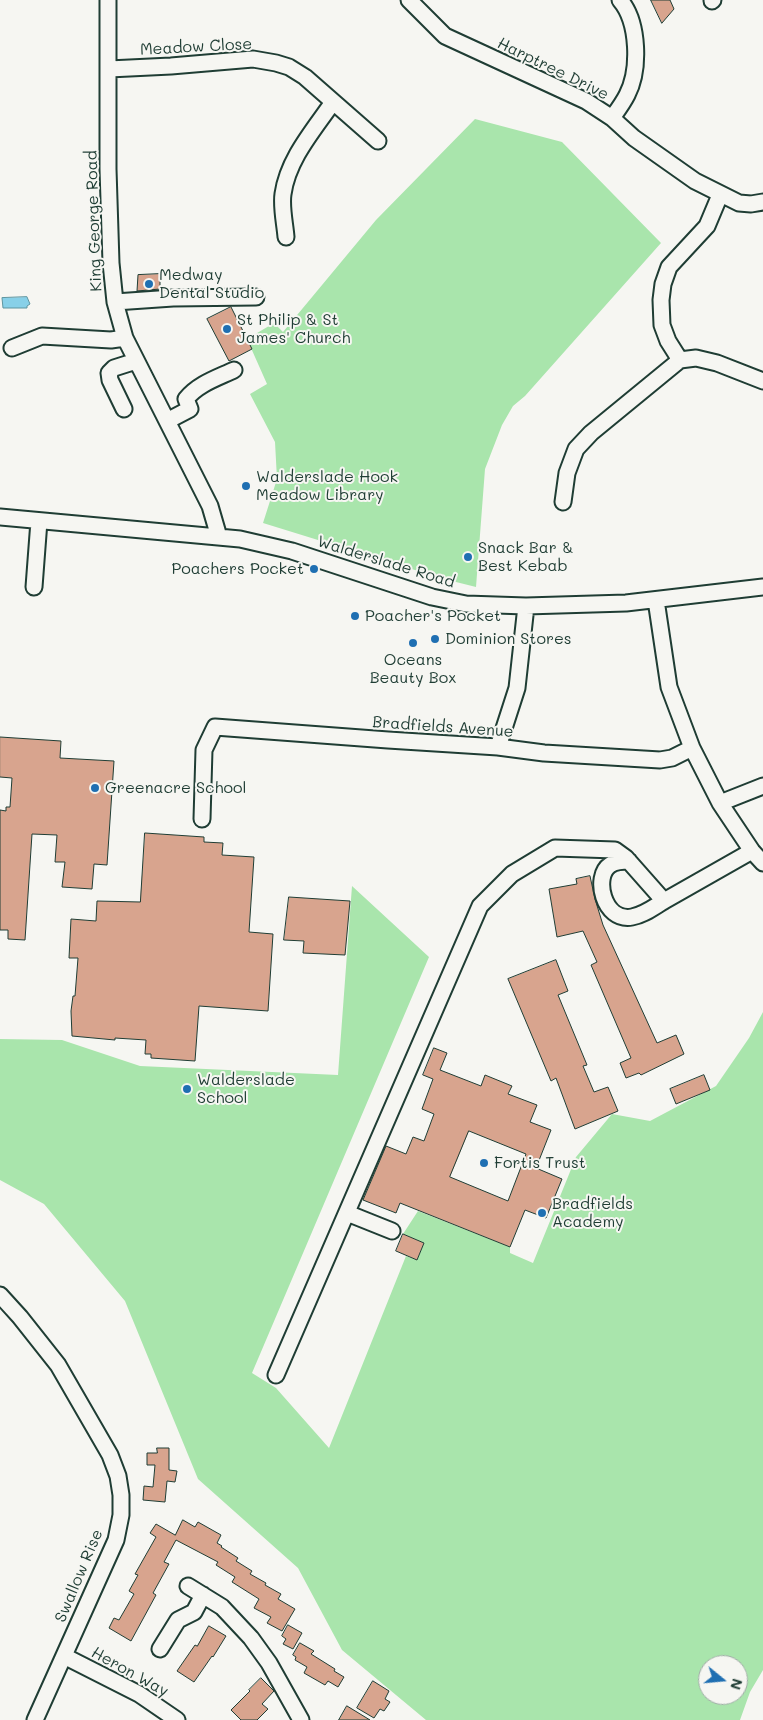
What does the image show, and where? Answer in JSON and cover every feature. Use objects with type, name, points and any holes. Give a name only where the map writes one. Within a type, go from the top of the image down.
[{"type":"street","name":"King George Road","points":[[108,0],[108,169],[111,264],[115,302],[125,338],[210,506],[219,537]]},
{"type":"street","name":"Harptree Drive","points":[[409,0],[445,36],[586,101],[612,118],[634,138],[695,181],[739,203],[763,202]]},
{"type":"street","points":[[612,118],[628,94],[634,70],[636,50],[634,32],[625,6],[620,0]]},
{"type":"street","name":"Meadow Close","points":[[108,69],[252,59],[276,63],[289,67],[305,77],[378,140]]},
{"type":"street","points":[[286,237],[282,196],[288,175],[299,151],[333,102]]},
{"type":"street","points":[[680,360],[668,341],[662,325],[661,300],[663,284],[669,267],[707,226],[720,195]]},
{"type":"street","points":[[115,302],[172,298],[256,296]]},
{"type":"street","points":[[12,348],[42,336],[111,340],[125,338]]},
{"type":"street","points":[[563,502],[566,473],[576,449],[591,433],[680,360],[696,358],[717,363],[763,381]]},
{"type":"street","points":[[124,410],[110,380],[109,373],[114,368],[136,362]]},
{"type":"street","points":[[167,421],[190,409],[186,399],[193,390],[234,370]]},
{"type":"street","name":"Walderslade Road","points":[[0,517],[240,539],[292,551],[432,597],[466,604],[577,606],[656,600],[763,587]]},
{"type":"street","points":[[34,587],[39,520]]},
{"type":"street","points":[[656,600],[669,687],[692,748],[720,803],[752,851],[763,863]]},
{"type":"street","points":[[498,747],[517,688],[526,606]]},
{"type":"street","name":"Bradfields Avenue","points":[[202,819],[204,750],[215,726],[498,747],[544,753],[660,760],[672,758],[692,748]]},
{"type":"street","points":[[720,803],[763,786]]},
{"type":"street","points":[[276,1375],[480,906],[512,874],[555,848],[615,850],[629,861],[664,901]]},
{"type":"street","points":[[629,861],[616,862],[608,866],[602,877],[603,893],[608,907],[612,913],[622,917],[632,917],[644,912],[752,851]]},
{"type":"street","points":[[346,1213],[392,1231]]},
{"type":"street","name":"Swallow Rise","points":[[0,1295],[58,1365],[110,1455],[118,1476],[121,1516],[116,1540],[35,1720]]},
{"type":"street","points":[[188,1586],[222,1607],[252,1638],[269,1663],[301,1720]]},
{"type":"street","points":[[160,1649],[178,1620],[194,1612],[203,1595]]},
{"type":"street","name":"Heron Way","points":[[64,1656],[139,1694],[177,1720]]},
{"type":"green space","points":[[475,119],[562,142],[661,243],[525,396],[513,406],[502,425],[485,469],[476,587],[444,579],[263,523],[277,479],[275,442],[250,394],[267,384],[247,339],[274,323],[283,332],[376,220]]},
{"type":"green space","points":[[352,886],[429,957],[252,1373],[276,1388],[329,1448],[406,1256],[417,1260],[424,1243],[403,1234],[418,1211],[510,1247],[510,1253],[533,1263],[576,1157],[612,1114],[650,1121],[716,1086],[749,1038],[763,1012],[763,1670],[748,1698],[748,1655],[698,1655],[698,1705],[745,1705],[740,1720],[426,1720],[342,1650],[298,1568],[198,1479],[125,1301],[44,1204],[0,1180],[0,1039],[62,1040],[140,1066],[338,1075]]},
{"type":"water","points":[[27,297],[30,304],[27,308],[3,308],[2,298]]},
{"type":"building","points":[[651,0],[670,0],[674,9],[662,23]]},
{"type":"building","name":"Medway Dental Studio","points":[[160,274],[160,289],[137,291],[138,275]]},
{"type":"building","name":"St Philip & St James' Church","points":[[231,307],[252,349],[229,361],[207,319]]},
{"type":"building","points":[[0,737],[61,741],[60,758],[114,761],[107,865],[94,864],[92,889],[62,887],[65,862],[55,862],[57,835],[32,834],[25,940],[8,939],[8,930],[0,930],[0,810],[6,811],[6,807],[10,807],[12,778],[0,777]]},
{"type":"building","points":[[145,833],[204,837],[204,842],[223,843],[222,855],[254,857],[249,932],[273,934],[268,1011],[199,1006],[195,1061],[151,1058],[151,1054],[145,1054],[146,1040],[115,1038],[115,1040],[72,1036],[71,1011],[73,996],[75,996],[78,958],[69,958],[71,919],[96,921],[97,901],[140,902]]},
{"type":"building","points":[[590,876],[603,925],[657,1043],[676,1035],[684,1054],[641,1075],[639,1073],[626,1078],[620,1063],[631,1058],[591,965],[597,962],[583,931],[557,937],[549,889],[577,884],[576,879]]},
{"type":"building","points":[[289,897],[350,901],[345,955],[303,953],[304,941],[284,940]]},
{"type":"building","points":[[556,960],[568,991],[558,995],[587,1065],[583,1066],[594,1092],[608,1087],[618,1111],[575,1129],[556,1078],[551,1081],[508,979]]},
{"type":"building","points":[[434,1048],[447,1053],[440,1070],[481,1086],[485,1075],[512,1086],[508,1094],[537,1105],[530,1122],[551,1130],[536,1168],[562,1179],[546,1218],[525,1210],[510,1247],[400,1203],[396,1213],[363,1200],[386,1146],[406,1154],[413,1137],[424,1141],[434,1114],[422,1109],[433,1079],[423,1075]],"holes":[[[469,1131],[526,1154],[508,1201],[450,1177]]]},
{"type":"building","points":[[704,1075],[710,1090],[676,1104],[670,1089]]},
{"type":"building","points":[[403,1234],[424,1243],[417,1260],[396,1251]]},
{"type":"building","points":[[157,1448],[169,1448],[169,1470],[177,1471],[175,1482],[167,1481],[165,1502],[143,1500],[144,1486],[153,1487],[155,1465],[147,1465],[147,1453],[157,1453]]},
{"type":"building","points":[[183,1520],[195,1527],[198,1522],[221,1535],[217,1543],[221,1547],[238,1558],[236,1561],[252,1571],[250,1574],[281,1594],[278,1599],[295,1609],[282,1631],[267,1623],[271,1617],[254,1608],[259,1599],[232,1582],[235,1577],[216,1565],[218,1562],[176,1540],[164,1562],[169,1564],[153,1593],[156,1595],[131,1641],[109,1628],[114,1618],[119,1620],[134,1594],[129,1591],[138,1575],[135,1574],[156,1537],[150,1533],[156,1524],[175,1535]]},
{"type":"building","points":[[288,1625],[302,1633],[293,1649],[283,1644],[286,1639],[282,1636]]},
{"type":"building","points":[[209,1626],[226,1636],[194,1682],[177,1671],[195,1645],[197,1646]]},
{"type":"building","points":[[300,1643],[314,1651],[311,1654],[344,1677],[338,1687],[328,1681],[325,1685],[304,1673],[307,1667],[295,1660],[296,1657],[293,1655]]},
{"type":"building","points":[[261,1678],[274,1691],[262,1704],[268,1709],[257,1720],[241,1720],[231,1710]]},
{"type":"building","points":[[373,1681],[389,1691],[385,1699],[390,1702],[384,1711],[380,1709],[374,1718],[357,1708]]},
{"type":"building","points":[[347,1706],[370,1720],[339,1720]]},
{"type":"place","name":"Medway Dental Studio","points":[[149,284]]},
{"type":"place","name":"St Philip & St James' Church","points":[[227,329]]},
{"type":"place","name":"Walderslade Hook Meadow Library","points":[[246,486]]},
{"type":"place","name":"Snack Bar & Best Kebab","points":[[468,557]]},
{"type":"place","name":"Poachers Pocket","points":[[314,569]]},
{"type":"place","name":"Poacher's Pocket","points":[[355,616]]},
{"type":"place","name":"Dominion Stores","points":[[435,639]]},
{"type":"place","name":"Oceans Beauty Box","points":[[413,643]]},
{"type":"place","name":"Greenacre School","points":[[95,788]]},
{"type":"place","name":"Walderslade School","points":[[187,1089]]},
{"type":"place","name":"Fortis Trust","points":[[484,1163]]},
{"type":"place","name":"Bradfields Academy","points":[[542,1213]]}]
